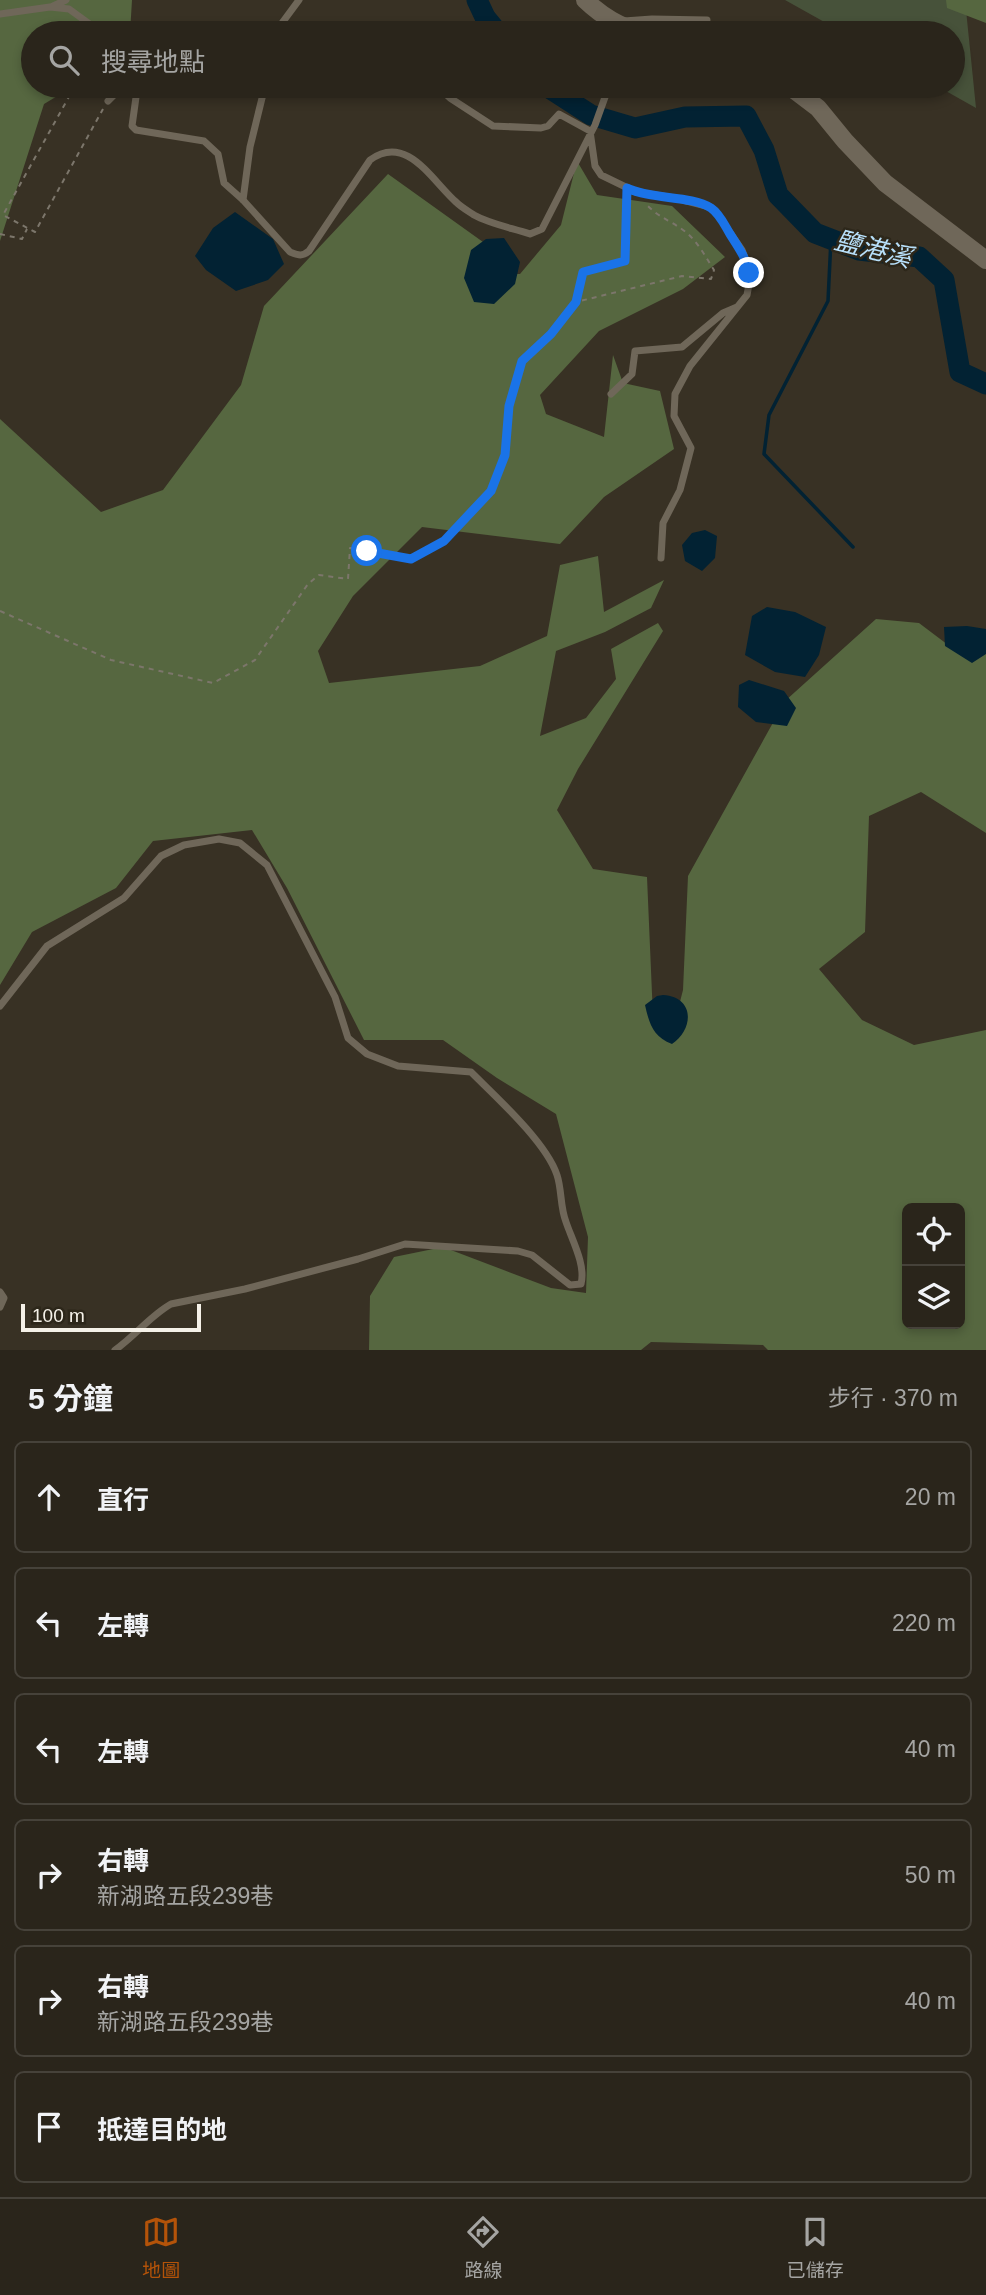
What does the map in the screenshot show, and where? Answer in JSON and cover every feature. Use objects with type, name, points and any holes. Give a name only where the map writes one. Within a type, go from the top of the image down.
[{"type":"street","points":[[585,0],[609,21]]},
{"type":"street","points":[[804,98],[817,108],[886,183],[986,260]]},
{"type":"lane","points":[[50,7],[66,0]]},
{"type":"lane","points":[[283,21],[299,0]]},
{"type":"lane","points":[[0,14],[50,7],[69,9],[86,21]]},
{"type":"lane","points":[[643,21],[707,20]]},
{"type":"lane","points":[[108,101],[111,98]]},
{"type":"lane","points":[[136,98],[132,126],[136,130],[204,141],[211,145],[218,154],[224,183],[290,252],[304,255],[370,160],[381,152],[390,151],[408,157],[427,169],[456,203],[476,216],[530,234],[542,229],[584,149],[605,98]]},
{"type":"lane","points":[[243,200],[250,147],[262,98]]},
{"type":"lane","points":[[450,98],[493,126],[541,128],[548,126],[559,114],[593,128]]},
{"type":"lane","points":[[593,128],[595,166],[601,175],[636,192],[710,207],[718,215],[747,263],[747,295],[690,366],[675,394],[674,416],[691,448],[680,490],[663,523],[662,558]]},
{"type":"lane","points":[[611,394],[632,374],[635,351],[682,347],[723,313],[740,305]]},
{"type":"lane","points":[[0,1006],[47,946],[124,898],[161,856],[184,845],[219,839],[240,843],[267,865],[335,997],[348,1038],[367,1054],[398,1066],[471,1072],[546,1153],[557,1175],[565,1221],[575,1242],[583,1278],[581,1284],[570,1285],[532,1255],[517,1251],[405,1244],[245,1289],[171,1304],[160,1310],[140,1331],[115,1350]]},
{"type":"lane","points":[[0,1292],[4,1298],[0,1307]]},
{"type":"path","points":[[68,98],[3,215],[34,232],[108,101],[102,98]]},
{"type":"path","points":[[0,611],[111,660],[213,683],[255,660],[308,584],[319,575],[348,579],[350,548],[411,559],[444,541],[491,491],[505,455],[509,406],[522,361],[551,334],[576,302],[583,272],[625,261],[627,188]]},
{"type":"path","points":[[576,302],[682,276],[711,279],[714,270],[700,247],[684,230],[657,216],[636,192]]},
{"type":"path","points":[[0,234],[22,239],[28,229]]},
{"type":"green space","points":[[0,0],[132,0],[131,21],[21,21],[21,98],[54,98],[44,104],[0,241]]},
{"type":"green space","points":[[785,0],[965,0],[976,108],[958,98],[965,98],[965,21],[823,21]]},
{"type":"green space","points":[[946,0],[986,0],[986,23],[947,8]]},
{"type":"green space","points":[[577,161],[597,195],[672,206],[725,257],[683,289],[599,331],[540,395],[546,414],[604,437],[613,355],[623,383],[660,391],[674,449],[604,497],[560,544],[422,527],[353,596],[318,651],[329,683],[480,666],[547,636],[560,565],[598,556],[604,612],[664,580],[651,608],[605,632],[556,651],[540,736],[586,718],[616,679],[611,649],[658,623],[663,631],[578,769],[557,810],[593,869],[647,877],[653,1017],[673,1029],[683,990],[688,876],[785,701],[876,619],[919,623],[964,657],[986,641],[986,833],[921,792],[869,816],[865,932],[819,969],[862,1020],[914,1045],[986,1030],[986,1350],[768,1350],[763,1345],[651,1342],[641,1350],[369,1350],[370,1296],[394,1257],[443,1247],[551,1288],[586,1293],[588,1237],[556,1114],[497,1078],[443,1040],[364,1040],[287,888],[252,830],[153,841],[116,888],[32,932],[0,985],[0,419],[101,512],[163,490],[241,385],[264,306],[388,174],[483,242],[487,275],[520,274],[561,225]]},
{"type":"water","points":[[235,212],[273,239],[284,264],[268,280],[236,291],[206,270],[195,256],[213,228]]},
{"type":"water","points":[[504,238],[520,262],[515,284],[494,304],[474,302],[464,278],[471,250],[486,239]]},
{"type":"water","points":[[705,530],[717,536],[715,558],[702,571],[685,561],[682,545],[692,533]]},
{"type":"water","points":[[767,607],[795,612],[826,627],[819,655],[805,677],[775,672],[745,655],[752,616]]},
{"type":"water","points":[[944,627],[986,629],[986,654],[972,663],[945,646]]},
{"type":"water","points":[[749,680],[784,691],[796,708],[787,726],[756,722],[738,707],[739,685]]},
{"type":"water","points":[[663,995],[681,1001],[688,1015],[684,1030],[672,1044],[653,1029],[645,1005]]},
{"type":"waterway","name":"鹽港溪","points":[[477,0],[488,21]]},
{"type":"waterway","name":"鹽港溪","points":[[565,98],[591,115],[635,128],[685,117],[746,116],[764,150],[778,195],[815,233],[859,250],[919,257],[944,280],[960,372],[986,384]]},
{"type":"waterway","points":[[831,239],[828,301],[769,415],[764,454],[853,547]]},
{"type":"route","points":[[367,551],[411,559],[444,541],[491,491],[505,455],[509,406],[522,361],[551,334],[576,302],[583,272],[625,261],[627,188],[649,196],[675,198],[710,207],[741,250],[749,273]]}]
